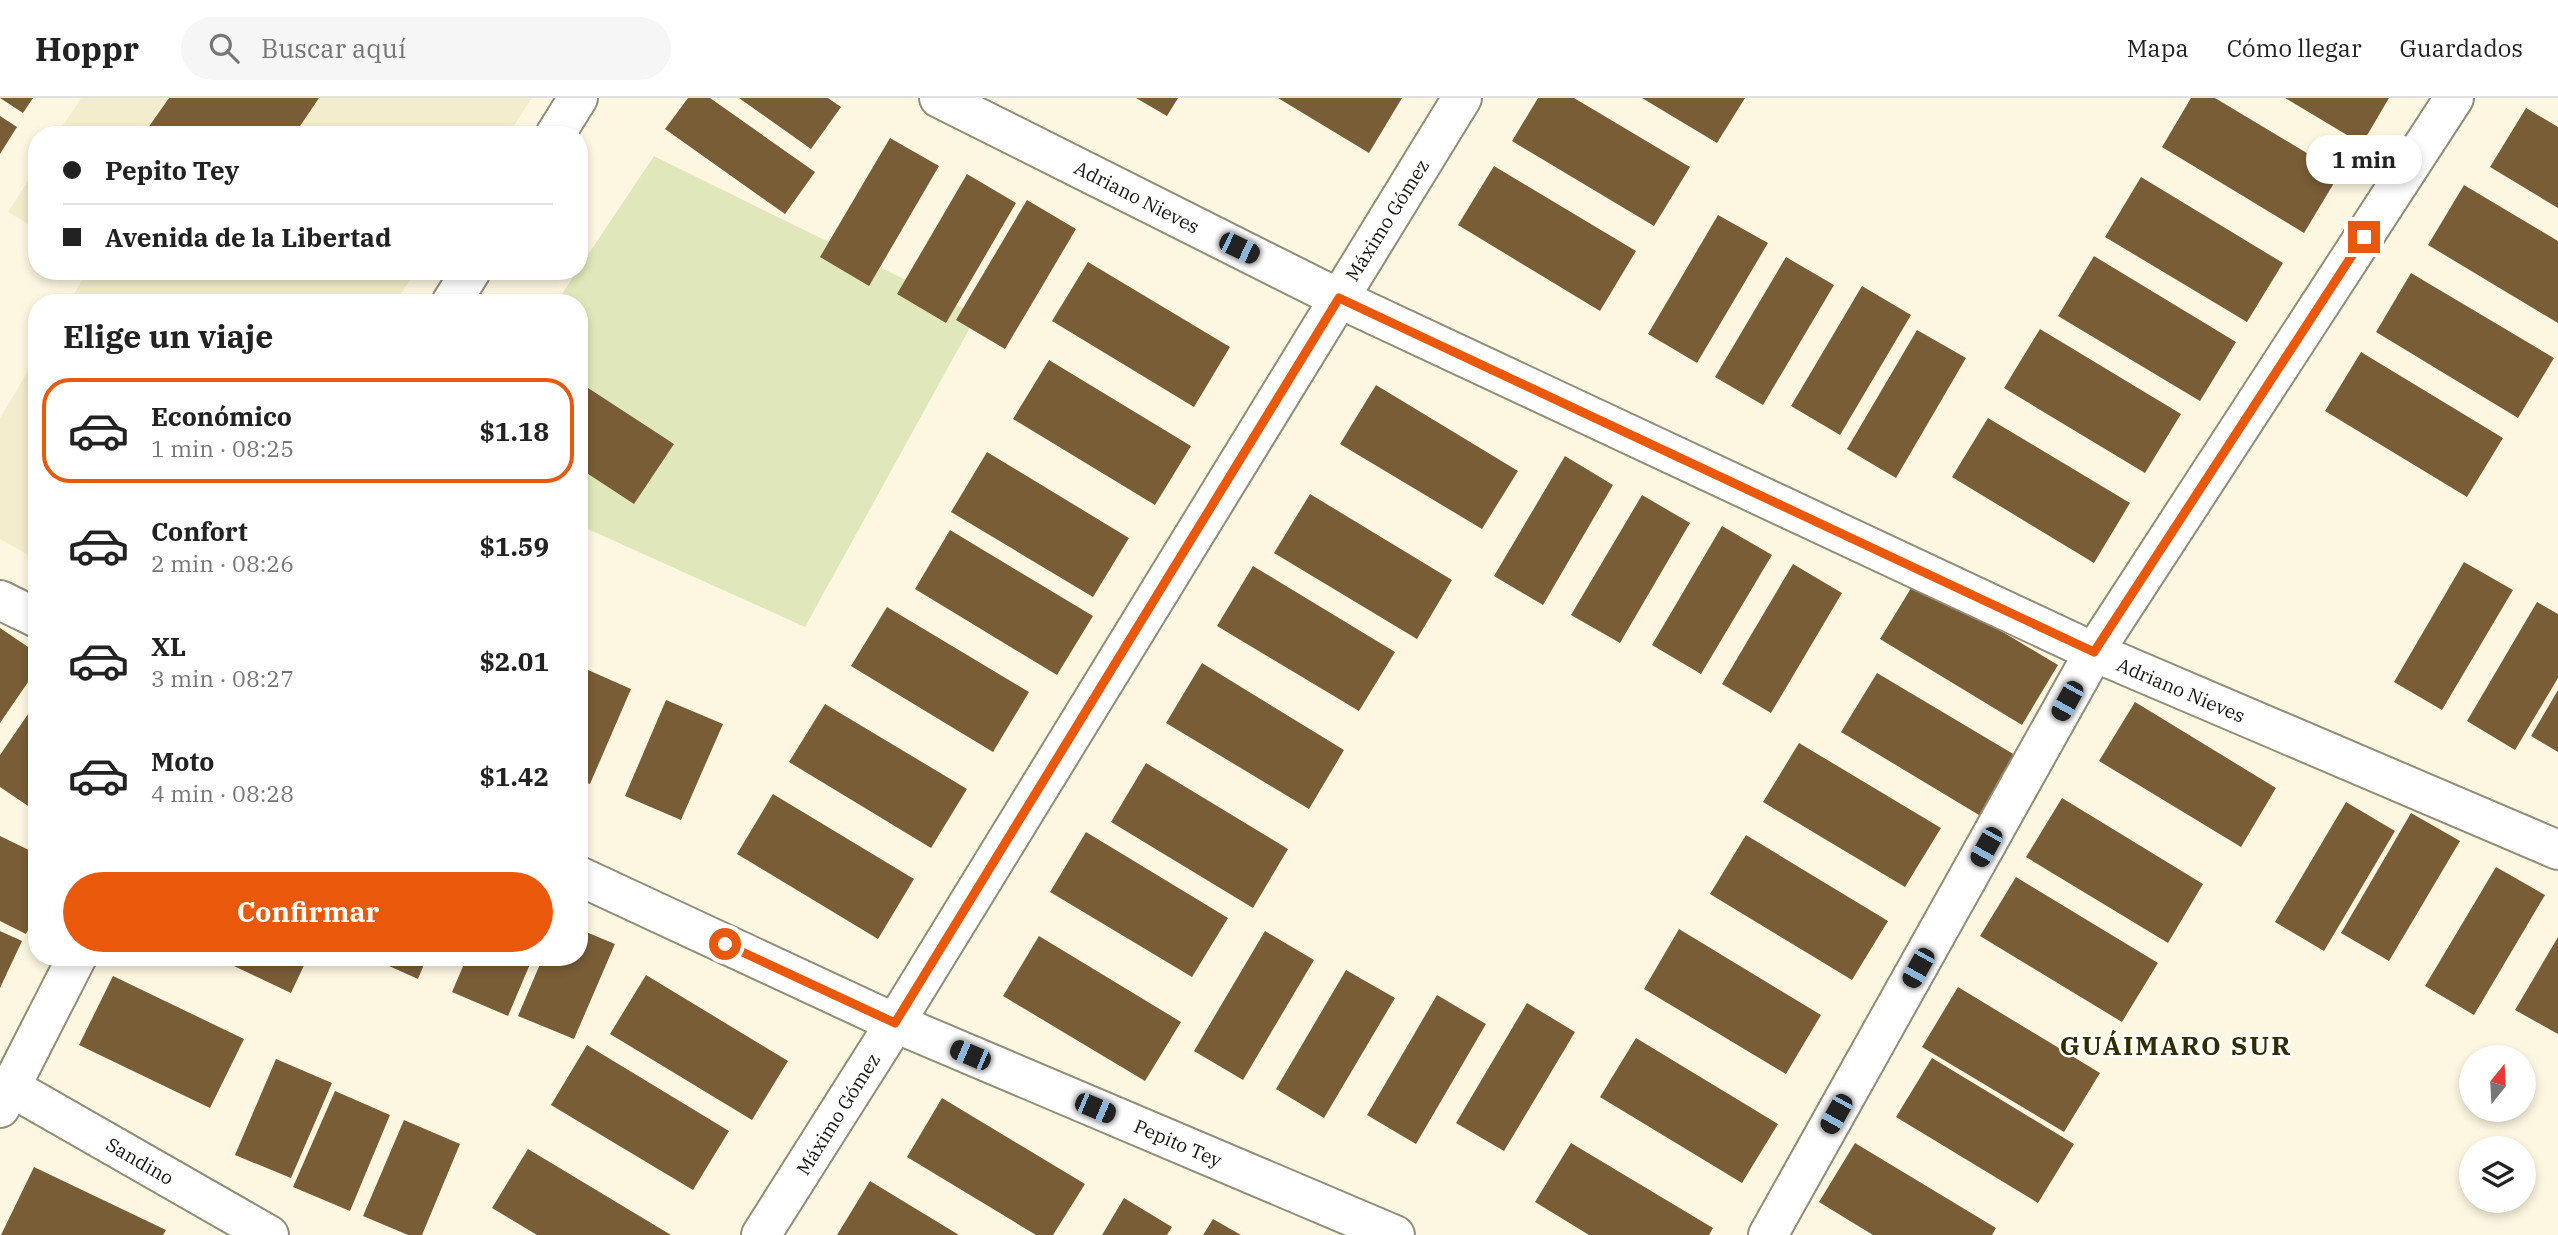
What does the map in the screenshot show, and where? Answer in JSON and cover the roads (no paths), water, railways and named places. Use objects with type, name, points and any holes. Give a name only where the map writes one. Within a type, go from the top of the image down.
[{"type":"street","points":[[561,126],[578,98]]},
{"type":"street","name":"Adriano Nieves","points":[[939,98],[1339,298],[2094,652],[2558,850]]},
{"type":"street","name":"Máximo Gómez","points":[[761,1235],[895,1023],[1462,98]]},
{"type":"street","points":[[1768,1235],[2094,652],[2454,98]]},
{"type":"street","points":[[0,600],[28,614]]},
{"type":"street","name":"Pepito Tey","points":[[588,880],[895,1023],[1395,1235]]},
{"type":"street","points":[[6,1098],[72,966]]},
{"type":"street","name":"Sandino","points":[[6,1098],[269,1235]]},
{"type":"district","name":"GUÁIMARO SUR","points":[[2176,1045]]}]
